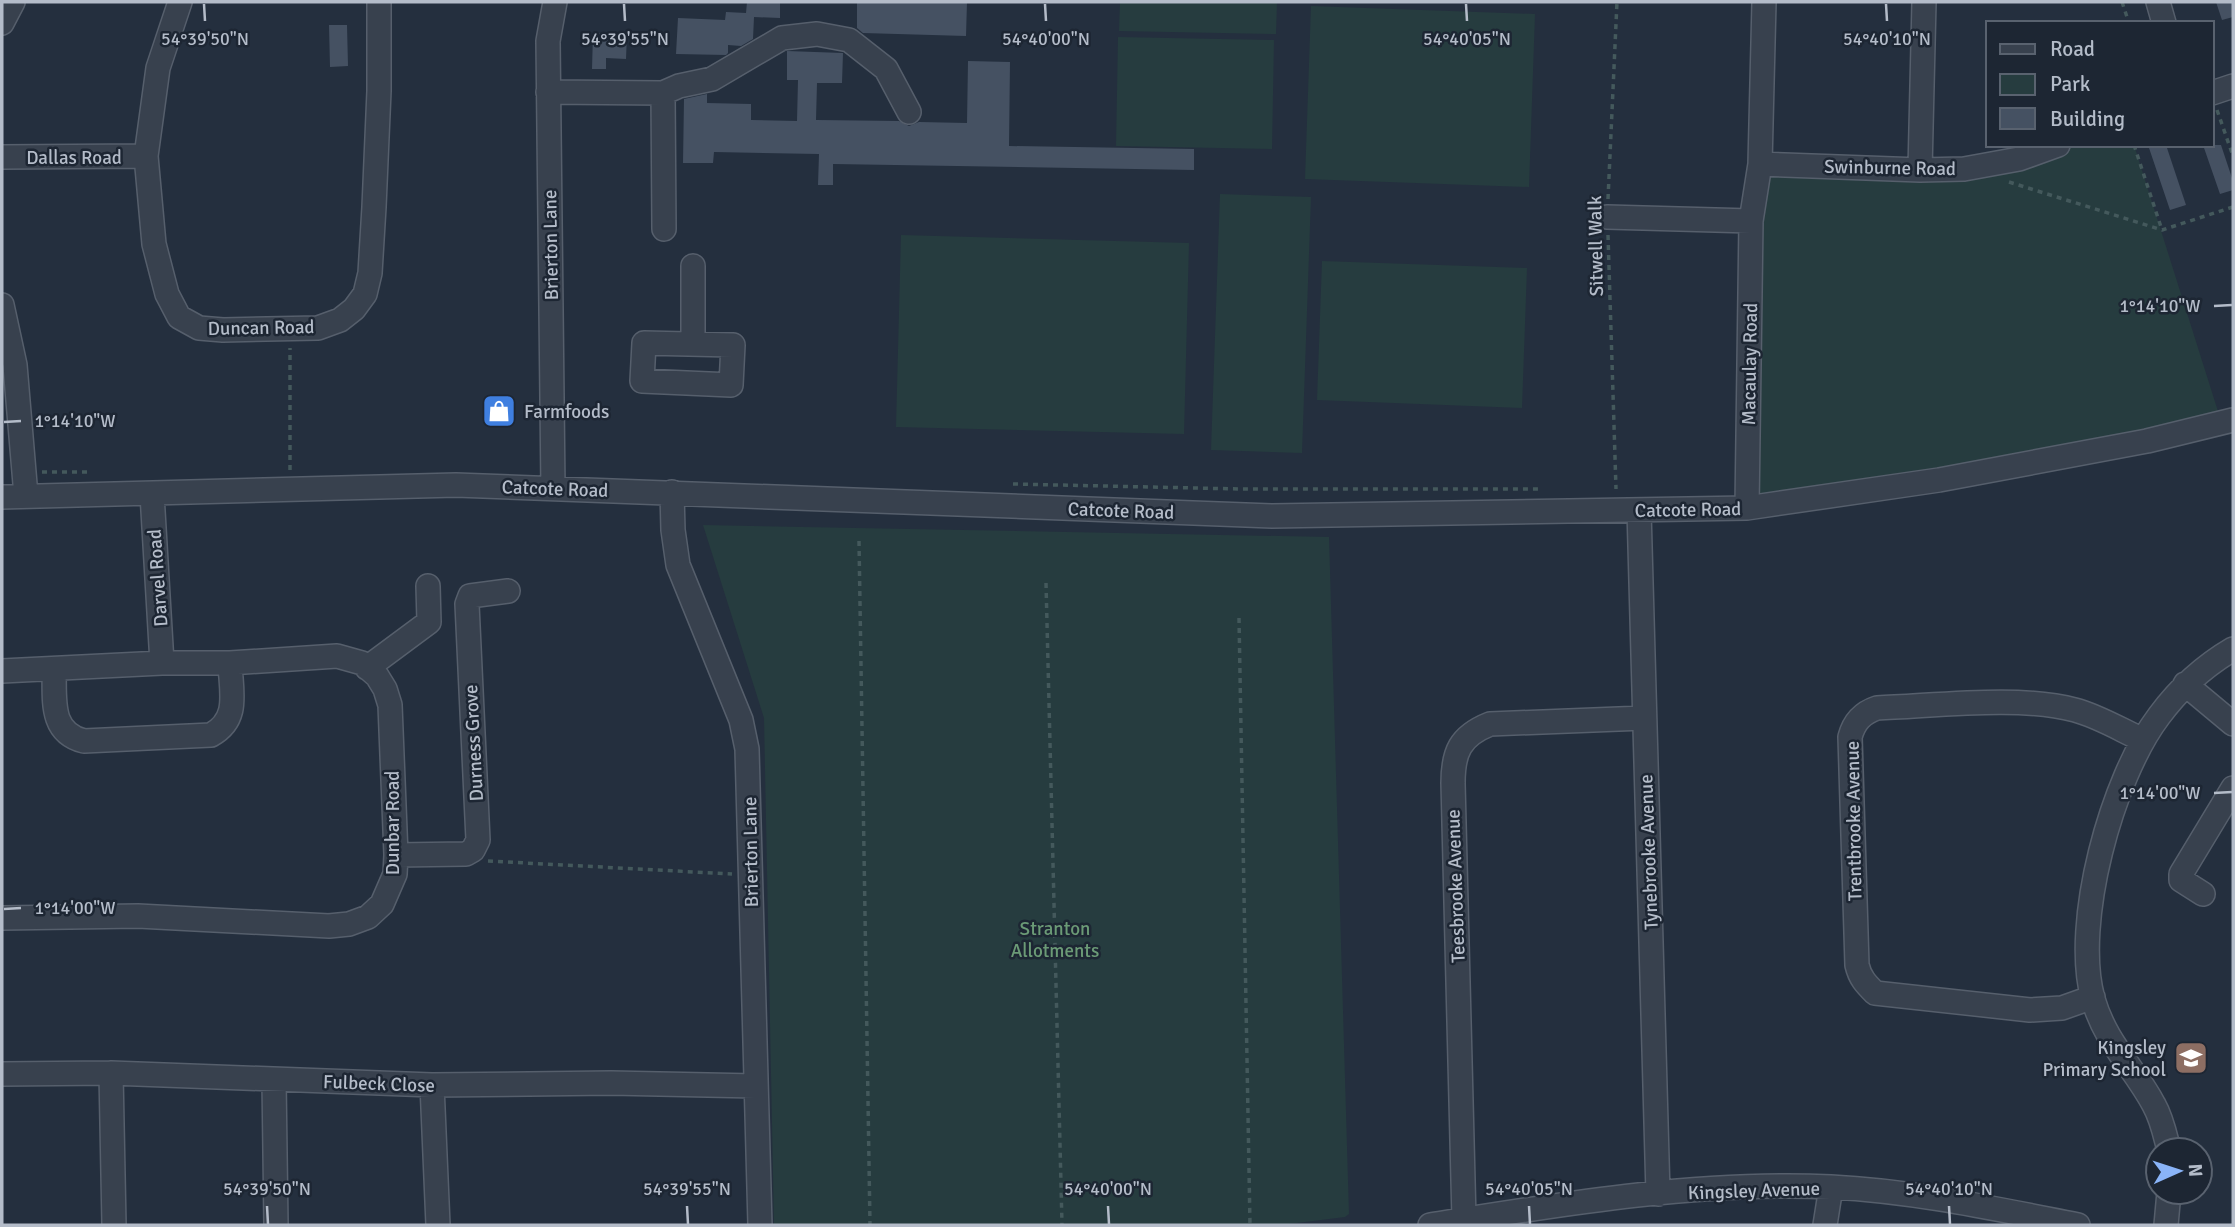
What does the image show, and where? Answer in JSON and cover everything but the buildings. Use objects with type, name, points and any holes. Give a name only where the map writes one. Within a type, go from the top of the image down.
[{"type":"street","points":[[2,23],[13,2]]},
{"type":"street","name":"Duncan Road","points":[[180,2],[158,68],[146,156],[155,244],[167,294],[179,317],[199,328],[290,329],[318,328],[340,320],[354,309],[365,294],[370,273],[374,207],[379,91],[379,2]]},
{"type":"street","name":"Brierton Lane","points":[[553,488],[548,41],[555,2]]},
{"type":"street","name":"Macaulay Road","points":[[1747,508],[1751,221],[1760,164],[1764,2]]},
{"type":"street","points":[[1920,170],[1924,2]]},
{"type":"street","points":[[2158,2],[2163,21]]},
{"type":"street","points":[[548,92],[663,93],[679,86],[712,79],[782,38],[817,34],[849,40],[886,69],[909,112]]},
{"type":"street","points":[[2214,100],[2233,86]]},
{"type":"street","points":[[663,93],[664,229]]},
{"type":"street","name":"Swinburne Road","points":[[1760,164],[1964,169],[2019,159],[2052,147]]},
{"type":"street","name":"Dallas Road","points":[[2,157],[146,156]]},
{"type":"street","points":[[1607,217],[1751,221]]},
{"type":"street","points":[[693,266],[693,343]]},
{"type":"street","points":[[2,305],[5,330],[15,365],[26,496]]},
{"type":"street","name":"Catcote Road","points":[[2,497],[456,485],[1272,516],[1747,508],[1939,480],[2147,441],[2233,420]]},
{"type":"street","name":"Brierton Lane","points":[[672,492],[673,530],[678,565],[743,730],[748,769],[760,1225]]},
{"type":"street","name":"Darvel Road","points":[[152,494],[162,663]]},
{"type":"street","name":"Tynebrooke Avenue","points":[[1639,510],[1658,1194]]},
{"type":"street","points":[[2,671],[162,663],[230,663],[337,656],[362,663],[368,668],[429,622],[428,586]]},
{"type":"street","name":"Durness Grove","points":[[466,854],[473,850],[478,840],[467,604],[470,596],[476,594],[508,591]]},
{"type":"street","points":[[2166,1136],[2154,1104],[2114,1048],[2092,997],[2088,919],[2098,861],[2118,799],[2143,740],[2185,684],[2233,649]]},
{"type":"street","points":[[54,670],[58,724],[65,732],[84,741],[211,736],[221,730],[232,710],[230,663]]},
{"type":"street","name":"Dunbar Road","points":[[2,918],[138,916],[330,926],[349,925],[368,917],[382,904],[392,886],[396,855],[390,705],[386,689],[368,668]]},
{"type":"street","points":[[2185,684],[2233,724]]},
{"type":"street","name":"Trentbrooke Avenue","points":[[2092,997],[2062,1008],[2030,1010],[1875,993],[1867,986],[1857,965],[1850,737],[1858,719],[1867,711],[1877,708],[2001,703],[2039,704],[2076,710],[2143,740]]},
{"type":"street","name":"Teesbrooke Avenue","points":[[1464,1220],[1453,783],[1456,755],[1462,742],[1475,730],[1490,724],[1644,718]]},
{"type":"street","points":[[2203,894],[2181,880],[2180,874],[2233,788]]},
{"type":"street","points":[[396,855],[466,854]]},
{"type":"street","points":[[111,1073],[114,1225]]},
{"type":"street","name":"Fulbeck Close","points":[[2,1074],[111,1073],[432,1085],[611,1083],[756,1086]]},
{"type":"street","points":[[274,1080],[276,1225]]},
{"type":"street","points":[[432,1085],[438,1225]]},
{"type":"street","points":[[1825,1225],[1830,1187]]},
{"type":"street","name":"Kingsley Avenue","points":[[1430,1225],[1464,1220],[1532,1217],[1658,1194],[1749,1188],[1830,1187],[1910,1194],[2078,1225]]},
{"type":"street","points":[[2166,1225],[2168,1206]]},
{"type":"path","name":"Sitwell Walk","points":[[1616,2],[1607,217],[1616,489]]},
{"type":"path","points":[[2122,2],[2128,21]]},
{"type":"path","points":[[2214,100],[2233,156]]},
{"type":"path","points":[[2135,147],[2162,230]]},
{"type":"path","points":[[2003,180],[2162,230],[2233,207]]},
{"type":"path","points":[[290,329],[290,489]]},
{"type":"path","points":[[24,472],[104,472]]},
{"type":"path","points":[[1013,484],[1241,489],[1547,489]]},
{"type":"path","points":[[859,541],[870,1225]]},
{"type":"path","points":[[1046,583],[1062,1225]]},
{"type":"path","points":[[1239,618],[1250,1225]]},
{"type":"path","points":[[466,854],[485,861],[751,876]]},
{"type":"green space","points":[[1120,2],[1277,2],[1276,34],[1119,31]]},
{"type":"green space","points":[[1311,6],[1535,14],[1529,187],[1305,179]]},
{"type":"green space","points":[[1118,37],[1274,40],[1272,149],[1116,146]]},
{"type":"green space","points":[[2047,147],[2135,147],[2222,424],[1747,508],[1760,164],[1920,170]]},
{"type":"green space","points":[[1220,194],[1311,197],[1302,453],[1211,450]]},
{"type":"green space","points":[[901,235],[1189,243],[1184,434],[896,427]]},
{"type":"green space","points":[[1322,261],[1527,268],[1522,408],[1317,400]]},
{"type":"green space","name":"Stranton Allotments","points":[[703,525],[1329,537],[1349,1214],[1345,1217],[1281,1225],[774,1225],[764,718]]},
{"type":"place","name":"Farmfoods","points":[[499,411]]},
{"type":"place","name":"Kingsley Primary School","points":[[2191,1058]]}]
